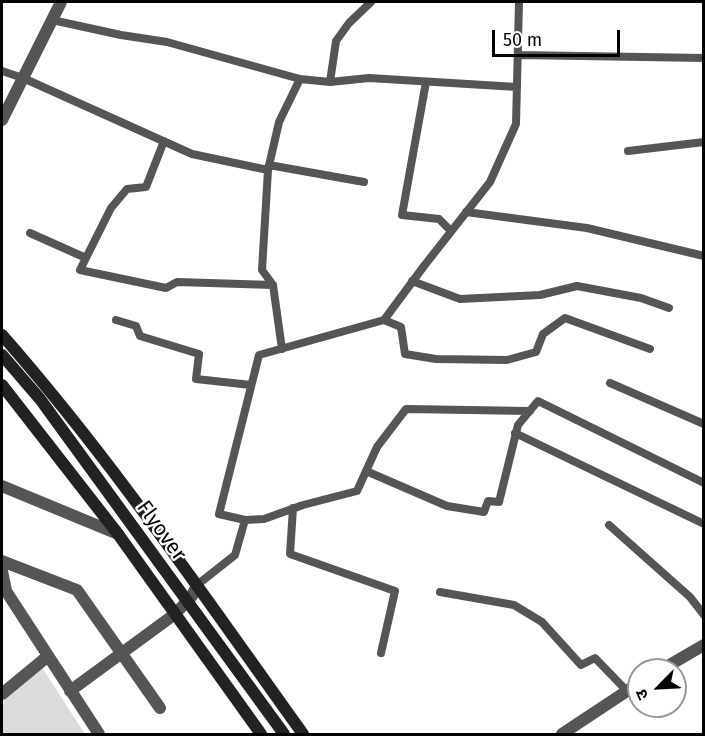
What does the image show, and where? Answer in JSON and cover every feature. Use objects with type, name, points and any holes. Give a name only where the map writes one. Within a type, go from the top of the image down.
[{"type":"main road","points":[[2,335],[50,390],[196,585],[303,735]]},
{"type":"main road","name":"Flyover","points":[[2,355],[40,399],[284,735]]},
{"type":"main road","points":[[2,385],[118,534],[261,735]]},
{"type":"street","points":[[2,120],[61,2]]},
{"type":"street","points":[[2,486],[118,534]]},
{"type":"street","points":[[2,561],[77,590],[160,708]]},
{"type":"street","points":[[2,571],[4,593],[99,735]]},
{"type":"street","points":[[70,691],[175,614],[192,597],[196,585]]},
{"type":"street","points":[[682,658],[704,645]]},
{"type":"street","points":[[2,694],[48,656]]},
{"type":"street","points":[[562,735],[627,691]]},
{"type":"lane","points":[[330,82],[336,41],[371,2]]},
{"type":"lane","points":[[384,320],[490,182],[516,124],[519,2]]},
{"type":"lane","points":[[52,20],[167,42],[300,79],[330,82],[369,78],[517,87]]},
{"type":"lane","points":[[518,55],[704,58]]},
{"type":"lane","points":[[2,71],[23,78],[192,154],[364,182]]},
{"type":"lane","points":[[282,349],[273,285],[261,270],[268,168],[279,122],[300,79]]},
{"type":"lane","points":[[426,82],[402,215],[439,219],[451,231]]},
{"type":"lane","points":[[164,141],[146,187],[127,189],[111,208],[80,270],[166,288],[177,282],[273,285]]},
{"type":"lane","points":[[628,151],[704,142]]},
{"type":"lane","points":[[466,213],[587,228],[704,256]]},
{"type":"lane","points":[[30,233],[86,258]]},
{"type":"lane","points":[[412,281],[460,298],[540,295],[578,286],[641,298],[669,308]]},
{"type":"lane","points":[[530,411],[406,409],[378,447],[357,491],[293,508],[264,519],[245,520],[219,514],[259,355],[384,320],[401,327],[405,354],[436,359],[507,360],[536,352],[543,334],[565,318],[650,348]]},
{"type":"lane","points":[[116,320],[136,326],[140,336],[199,354],[196,379],[251,385]]},
{"type":"lane","points":[[610,383],[704,424]]},
{"type":"lane","points":[[366,471],[447,506],[484,512],[488,501],[499,502],[518,425],[538,401],[704,483]]},
{"type":"lane","points":[[516,433],[704,524]]},
{"type":"lane","points":[[293,508],[290,554],[395,591],[381,653]]},
{"type":"lane","points":[[196,585],[235,555],[245,520]]},
{"type":"lane","points":[[609,525],[690,597],[704,615]]},
{"type":"lane","points":[[440,592],[514,605],[542,622],[581,665],[595,658],[627,691]]},
{"type":"shaded area","points":[[41,666],[85,734],[2,734],[2,706],[5,698]]}]
